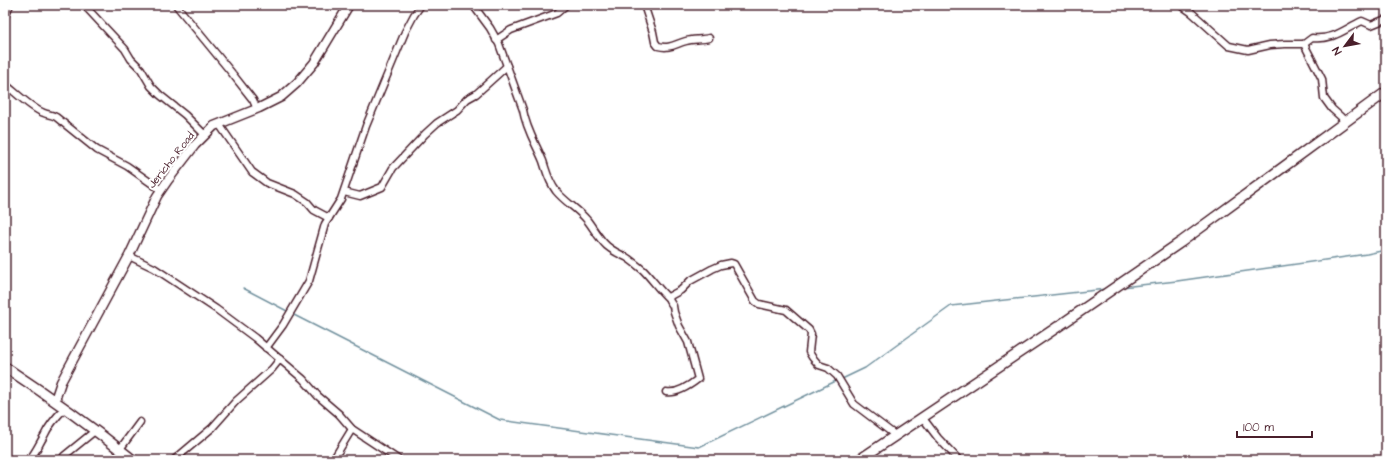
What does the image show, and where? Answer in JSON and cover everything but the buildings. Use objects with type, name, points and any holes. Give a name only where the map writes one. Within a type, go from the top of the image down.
[{"type":"main road","points":[[859,460],[1181,242],[1386,92]]},
{"type":"main road","points":[[5,367],[55,400],[96,430],[133,460]]},
{"type":"street","points":[[5,16],[10,5]]},
{"type":"street","points":[[84,5],[141,69],[151,86],[205,135]]},
{"type":"street","points":[[176,5],[253,100],[257,109]]},
{"type":"street","name":"Jericho Road","points":[[55,400],[61,382],[129,256],[161,190],[195,145],[214,126],[257,109],[281,97],[297,83],[314,63],[349,5]]},
{"type":"street","points":[[266,348],[283,325],[309,282],[325,224],[341,199],[366,126],[405,32],[421,5]]},
{"type":"street","points":[[473,5],[490,28],[496,40],[523,110],[524,119],[542,160],[547,176],[556,192],[580,212],[600,239],[608,247],[627,258],[643,270],[669,299],[673,306],[679,326],[688,342],[698,379],[681,389],[671,393],[666,392]]},
{"type":"street","points":[[496,40],[511,30],[557,13],[566,5]]},
{"type":"street","points":[[644,5],[655,42],[658,46],[674,46],[686,41],[709,38]]},
{"type":"street","points":[[1181,5],[1229,46],[1248,50],[1270,45],[1304,44],[1312,38],[1323,39],[1336,36],[1362,21],[1371,25],[1386,19]]},
{"type":"street","points":[[1304,44],[1322,79],[1324,98],[1344,122]]},
{"type":"street","points":[[344,192],[360,196],[382,187],[393,168],[425,134],[437,123],[457,110],[467,99],[476,94],[507,66]]},
{"type":"street","points":[[5,84],[40,111],[56,117],[96,150],[127,166],[161,190]]},
{"type":"street","points":[[219,124],[252,172],[267,184],[300,197],[314,210],[329,218]]},
{"type":"street","points":[[129,256],[160,272],[216,309],[303,379],[318,396],[339,414],[352,429],[398,460]]},
{"type":"street","points":[[669,299],[670,296],[681,290],[690,281],[721,265],[731,263],[734,264],[759,304],[786,310],[804,325],[811,334],[810,352],[812,357],[819,364],[828,368],[837,376],[854,404],[895,436]]},
{"type":"street","points":[[174,460],[212,428],[236,401],[272,369],[280,359]]},
{"type":"street","points":[[29,460],[35,453],[45,434],[65,408]]},
{"type":"street","points":[[922,417],[938,438],[959,460]]},
{"type":"street","points":[[120,449],[140,422]]},
{"type":"street","points":[[333,460],[352,429]]},
{"type":"street","points":[[62,460],[64,456],[96,430]]},
{"type":"waterway","points":[[1122,287],[1177,281],[1386,250]]},
{"type":"waterway","points":[[243,288],[289,312]]},
{"type":"waterway","points":[[842,379],[865,368],[951,306],[1106,289]]},
{"type":"waterway","points":[[292,314],[500,420],[699,447],[838,380]]}]
